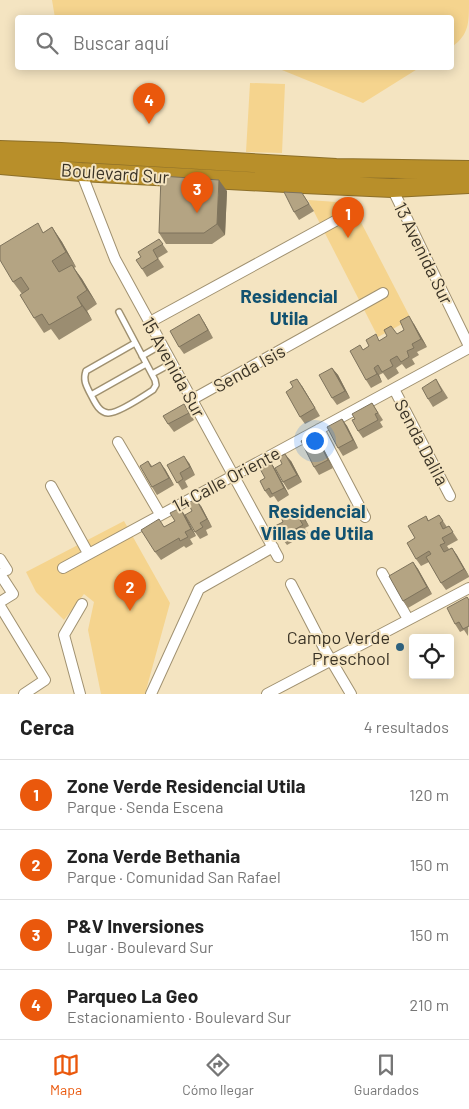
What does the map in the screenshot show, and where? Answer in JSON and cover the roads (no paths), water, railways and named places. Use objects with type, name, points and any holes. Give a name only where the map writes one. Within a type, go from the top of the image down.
[{"type":"highway","name":"Boulevard Sur","points":[[0,150],[336,168],[469,170]]},
{"type":"highway","name":"Boulevard Sur","points":[[0,165],[81,172],[392,188],[469,184]]},
{"type":"street","name":"15 Avenida Sur","points":[[81,172],[115,259],[278,557]]},
{"type":"street","name":"13 Avenida Sur","points":[[392,188],[469,347]]},
{"type":"street","points":[[150,322],[337,220]]},
{"type":"street","name":"Senda Isis","points":[[193,399],[383,293]]},
{"type":"street","name":"14 Calle Oriente","points":[[63,568],[469,347]]},
{"type":"street","name":"Senda Dalila","points":[[394,389],[450,496]]},
{"type":"street","points":[[319,429],[366,518]]},
{"type":"street","points":[[118,442],[160,514]]},
{"type":"street","points":[[51,486],[88,553]]},
{"type":"street","points":[[150,694],[199,589],[273,547]]},
{"type":"street","points":[[0,559],[13,594],[0,602]]},
{"type":"street","points":[[382,573],[408,618]]},
{"type":"street","points":[[291,584],[351,694]]},
{"type":"street","points":[[267,694],[408,618],[469,588]]},
{"type":"street","points":[[80,694],[64,635],[82,604]]},
{"type":"street","points":[[0,606],[46,680],[24,694]]},
{"type":"lane","points":[[119,312],[152,374],[156,385],[153,390],[116,411],[108,413],[103,411],[97,407],[85,384],[86,372],[135,343]]},
{"type":"lane","points":[[142,356],[161,345]]},
{"type":"lane","points":[[152,374],[172,363]]},
{"type":"lane","points":[[91,395],[146,364]]},
{"type":"place","name":"Parqueo La Geo","points":[[149,124]]},
{"type":"place","name":"P&V Inversiones","points":[[197,213]]},
{"type":"place","name":"Zone Verde Residencial Utila","points":[[348,238]]},
{"type":"place","name":"Zona Verde Bethania","points":[[130,611]]},
{"type":"place","name":"Campo Verde Preschool","points":[[400,647]]},
{"type":"district","name":"Residencial Utila","points":[[289,306]]},
{"type":"district","name":"Residencial Villas de Utila","points":[[317,521]]}]
